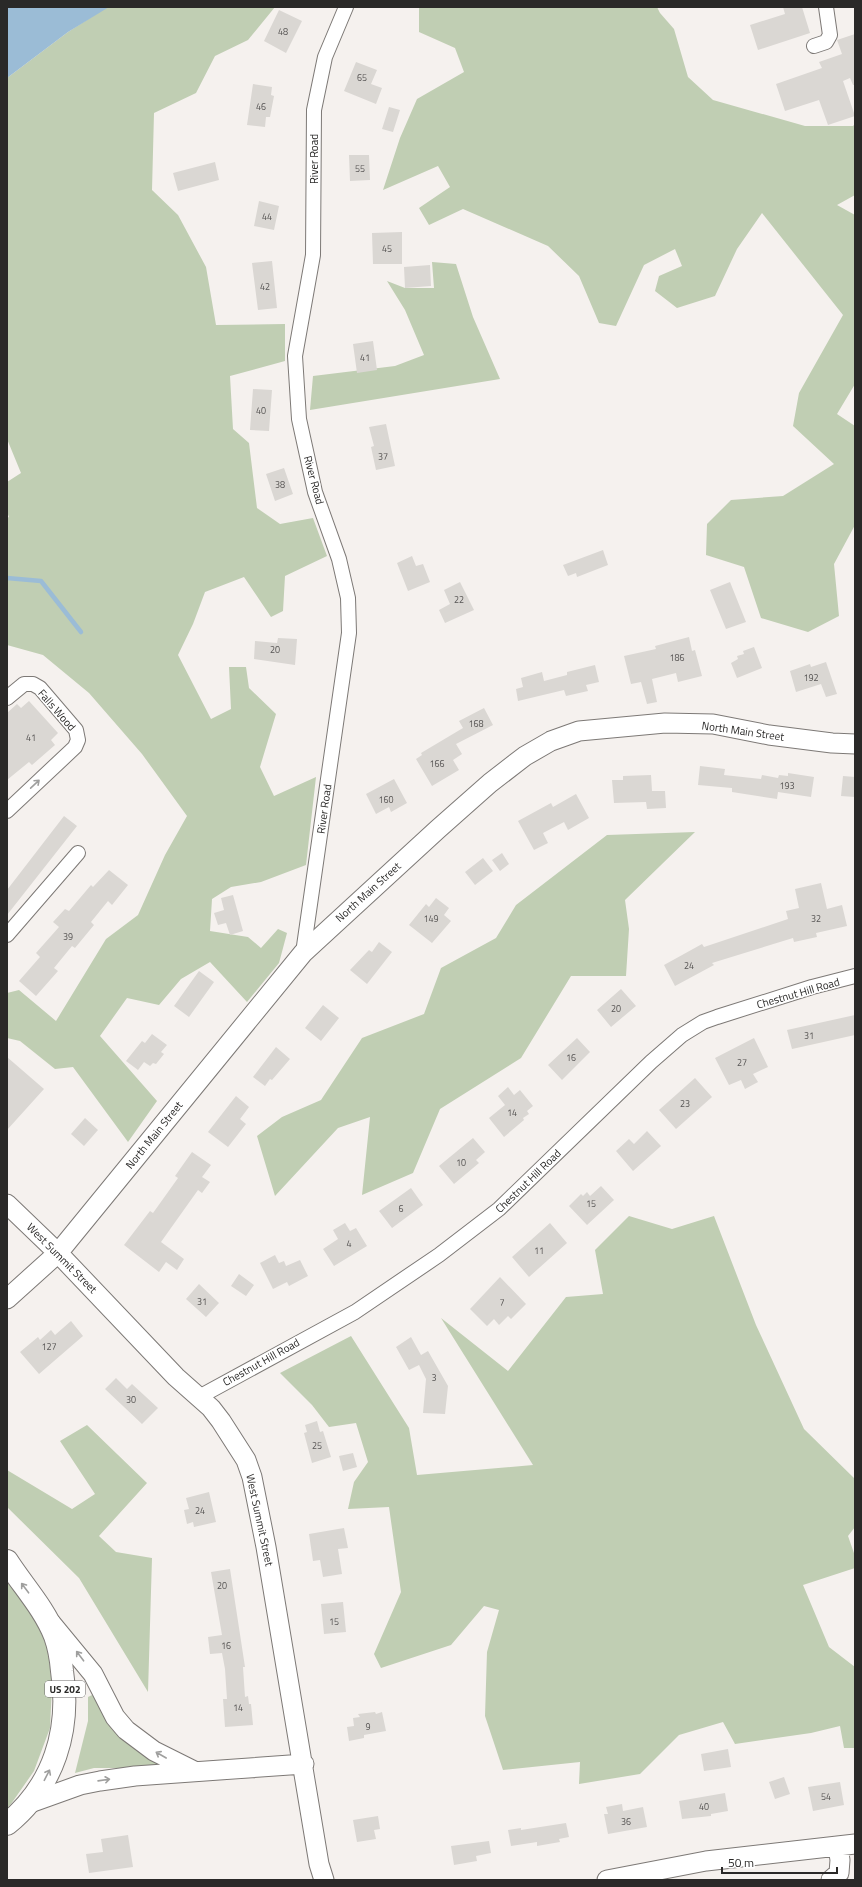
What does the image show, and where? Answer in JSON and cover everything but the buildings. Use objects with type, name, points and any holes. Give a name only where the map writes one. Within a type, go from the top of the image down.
[{"type":"main road","name":"US 202","points":[[7,1561],[44,1615],[55,1637],[61,1660],[65,1695],[64,1726],[50,1770],[14,1819]]},
{"type":"street","name":"River Road","points":[[303,953],[349,633],[348,598],[339,558],[315,492],[299,419],[295,356],[313,255],[314,110],[325,57],[346,7]]},
{"type":"street","points":[[814,46],[826,42],[830,35],[827,7]]},
{"type":"street","name":"Falls Wood","points":[[7,698],[24,684],[36,686],[76,730],[78,740],[75,747],[7,811]]},
{"type":"street","name":"North Main Street","points":[[7,1299],[58,1253],[303,953],[490,783],[525,756],[551,741],[579,731],[665,723],[713,724],[768,735],[832,743],[855,744]]},
{"type":"street","points":[[7,935],[78,854]]},
{"type":"street","name":"Chestnut Hill Road","points":[[199,1397],[355,1312],[439,1256],[499,1209],[682,1034],[703,1022],[717,1017],[812,987],[855,976]]},
{"type":"street","name":"West Summit Street","points":[[7,1204],[58,1253],[176,1376],[199,1397],[221,1421],[246,1460],[252,1477],[266,1547],[304,1764],[319,1864],[324,1880]]},
{"type":"street","points":[[44,1615],[93,1674],[115,1717],[126,1730],[154,1751],[196,1772]]},
{"type":"street","points":[[14,1819],[93,1782],[130,1777],[304,1764]]},
{"type":"street","points":[[607,1880],[706,1861],[847,1845]]},
{"type":"street","points":[[831,1880],[839,1873],[840,1860],[847,1845]]},
{"type":"green space","points":[[107,7],[275,7],[248,40],[215,56],[196,93],[154,113],[152,190],[178,215],[206,267],[216,325],[285,324],[285,361],[230,376],[233,429],[249,443],[257,508],[280,524],[313,518],[327,556],[285,576],[283,611],[271,617],[244,577],[205,592],[193,624],[178,655],[211,719],[231,709],[229,667],[246,667],[249,688],[276,714],[260,767],[274,796],[316,777],[306,865],[261,882],[231,887],[212,899],[210,931],[248,937],[261,948],[278,929],[287,933],[279,963],[247,1002],[210,962],[181,979],[159,1005],[127,998],[100,1036],[157,1101],[128,1142],[73,1067],[55,1069],[20,1041],[7,1038],[7,993],[19,990],[56,1021],[106,939],[138,915],[165,855],[187,816],[142,754],[89,693],[43,655],[7,645],[7,518],[9,517],[7,512],[7,482],[21,473],[7,439],[7,78],[68,32]]},
{"type":"green space","points":[[419,7],[657,7],[660,13],[674,29],[688,77],[713,100],[805,126],[853,126],[855,124],[855,195],[837,205],[855,215],[855,384],[837,414],[855,426],[855,525],[834,564],[839,616],[808,632],[761,618],[744,567],[706,555],[707,524],[731,500],[783,496],[834,464],[793,426],[799,393],[843,315],[762,213],[737,249],[715,296],[677,308],[655,291],[659,276],[682,266],[675,249],[644,265],[616,326],[599,323],[579,276],[548,246],[463,209],[429,225],[419,208],[450,187],[438,166],[383,190],[400,138],[417,99],[464,72],[455,48],[419,32]]},
{"type":"green space","points":[[432,262],[456,264],[473,317],[500,379],[310,410],[313,376],[395,366],[424,355],[405,310],[387,281],[405,288],[434,288]]},
{"type":"green space","points":[[695,832],[625,900],[629,929],[626,976],[571,976],[521,1058],[440,1109],[413,1173],[362,1195],[370,1117],[338,1128],[275,1196],[257,1136],[282,1117],[321,1100],[362,1038],[424,1014],[441,968],[496,938],[516,905],[607,835]]},
{"type":"green space","points":[[629,1216],[672,1229],[714,1216],[756,1325],[804,1429],[855,1479],[855,1527],[848,1536],[855,1556],[855,1568],[803,1585],[829,1647],[855,1667],[855,1748],[844,1748],[840,1726],[811,1733],[735,1744],[723,1722],[679,1735],[640,1774],[579,1784],[580,1762],[503,1770],[485,1716],[487,1652],[499,1610],[484,1606],[451,1645],[381,1668],[374,1654],[401,1592],[389,1507],[348,1509],[354,1482],[368,1462],[356,1423],[329,1427],[312,1405],[280,1373],[351,1336],[409,1428],[417,1475],[533,1465],[441,1318],[508,1371],[566,1297],[603,1294],[595,1250]]},
{"type":"green space","points":[[87,1425],[147,1483],[99,1536],[116,1552],[152,1558],[148,1692],[79,1578],[7,1507],[7,1470],[72,1509],[95,1494],[60,1441]]},
{"type":"green space","points":[[7,1577],[30,1608],[48,1649],[52,1686],[50,1728],[34,1771],[7,1808]]},
{"type":"green space","points":[[92,1695],[162,1764],[162,1768],[94,1768],[75,1773],[88,1721],[88,1697]]},
{"type":"water","points":[[7,7],[109,7],[68,32],[7,78]]},
{"type":"waterway","points":[[7,578],[41,581],[81,632]]}]
